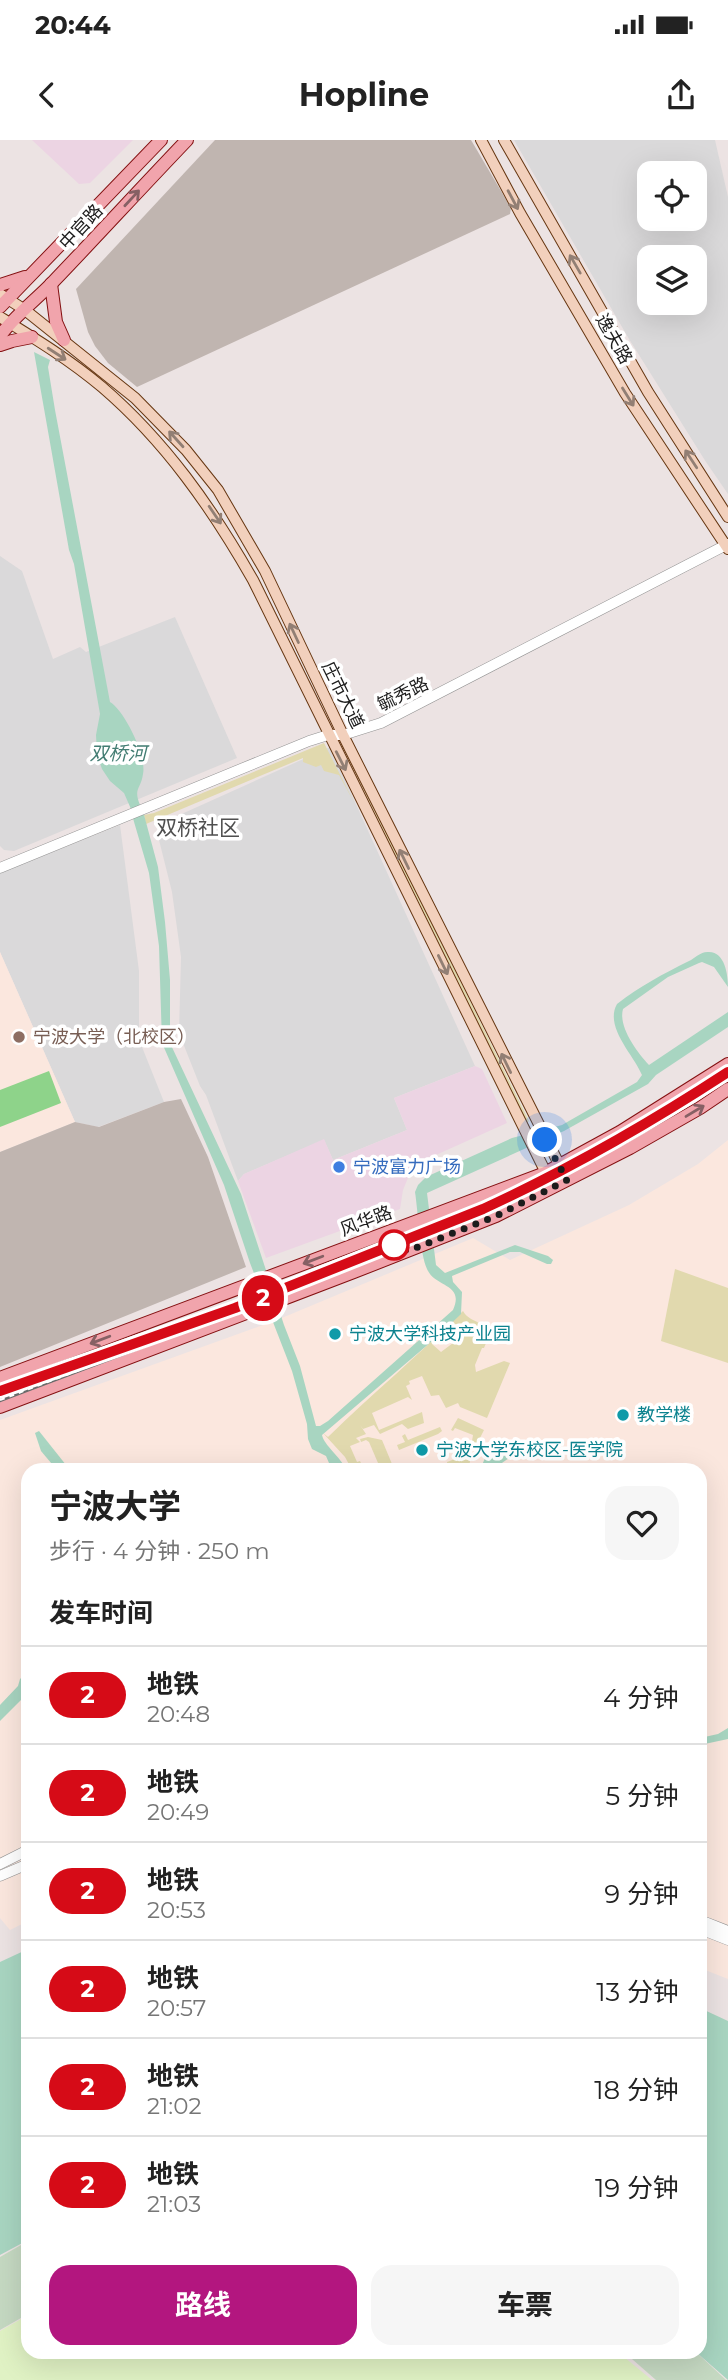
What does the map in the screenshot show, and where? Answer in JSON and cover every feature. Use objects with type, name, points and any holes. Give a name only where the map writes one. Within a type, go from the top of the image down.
[{"type":"main road","name":"中官路","points":[[3,300],[32,274],[161,140]]},
{"type":"main road","name":"中官路","points":[[0,336],[5,320],[25,310],[187,140]]},
{"type":"main road","name":"逸夫路","points":[[481,140],[520,214],[625,393],[727,547]]},
{"type":"main road","name":"逸夫路","points":[[504,140],[648,392],[728,517]]},
{"type":"main road","points":[[0,285],[32,274]]},
{"type":"main road","points":[[51,284],[56,322],[64,340]]},
{"type":"main road","name":"庄市大道","points":[[3,300],[25,310],[150,412],[186,450],[218,490],[265,571],[343,735],[536,1124],[567,1180]]},
{"type":"main road","name":"庄市大道","points":[[5,320],[77,367],[103,388],[159,444],[193,483],[225,529],[253,580],[553,1187]]},
{"type":"main road","points":[[0,345],[32,338]]},
{"type":"main road","name":"风华路","points":[[0,1378],[542,1168],[620,1132],[728,1065]]},
{"type":"main road","points":[[0,1407],[496,1216],[700,1108],[728,1088]]},
{"type":"street","name":"毓秀路","points":[[0,868],[309,741],[328,735],[343,735],[384,721],[727,547]]},
{"type":"street","points":[[0,1864],[21,1854]]},
{"type":"street","points":[[0,1876],[21,1867]]},
{"type":"street","points":[[707,1923],[728,1931]]},
{"type":"street","points":[[707,1932],[728,1940]]},
{"type":"shaded area","points":[[32,140],[133,140],[90,183],[79,184]]},
{"type":"shaded area","points":[[215,140],[471,140],[511,208],[510,214],[137,387],[108,363],[95,346],[88,332],[76,289]]},
{"type":"shaded area","points":[[514,140],[715,140],[728,197],[728,494],[629,339]]},
{"type":"shaded area","points":[[0,556],[22,571],[53,659],[80,647],[86,652],[175,617],[237,758],[14,851],[4,850],[0,846]]},
{"type":"shaded area","points":[[343,742],[529,1121],[527,1123],[341,744]]},
{"type":"shaded area","points":[[324,743],[355,804],[339,775],[324,771],[321,765],[316,767],[303,762],[303,758],[146,824],[144,815]]},
{"type":"shaded area","points":[[330,747],[475,1066],[394,1098],[407,1130],[333,1160],[324,1140],[244,1174],[238,1181],[206,1095],[179,1033],[181,957],[172,892],[157,832],[159,826],[166,821]]},
{"type":"shaded area","points":[[120,825],[139,971],[139,1028],[142,1047],[164,1102],[98,1127],[75,1122],[0,952],[0,873]]},
{"type":"shaded area","name":"宁波大学（北校区）","points":[[0,952],[75,1122],[0,1152]]},
{"type":"shaded area","name":"宁波富力广场","points":[[475,1066],[482,1069],[507,1123],[427,1159],[410,1173],[403,1190],[400,1209],[266,1258],[238,1181],[244,1174],[324,1139],[333,1160],[407,1130],[394,1098]]},
{"type":"shaded area","points":[[181,1099],[208,1157],[246,1267],[0,1367],[0,1152],[75,1122],[99,1127],[164,1102]]},
{"type":"shaded area","points":[[728,1140],[728,1979],[707,1971],[707,1463],[21,1463],[21,1924],[10,1930],[0,1918],[0,1420],[277,1320],[473,1238],[510,1260],[629,1205],[698,1164]]},
{"type":"shaded area","points":[[675,1269],[728,1288],[728,1363],[661,1341]]},
{"type":"shaded area","points":[[463,1311],[487,1332],[487,1341],[475,1365],[476,1372],[504,1361],[510,1363],[487,1418],[460,1407],[458,1403],[446,1408],[439,1395],[431,1396],[422,1376],[409,1381],[410,1384],[406,1386],[412,1400],[408,1397],[372,1413],[379,1430],[422,1412],[424,1423],[408,1429],[402,1424],[380,1434],[374,1425],[363,1429],[360,1425],[366,1434],[356,1438],[360,1442],[350,1446],[357,1462],[361,1463],[348,1463],[323,1433],[328,1437]],"holes":[[[446,1333],[453,1343],[441,1352],[432,1344]]]},
{"type":"shaded area","points":[[458,1418],[484,1430],[474,1450],[464,1446],[471,1447],[473,1435],[455,1428],[451,1430]]},
{"type":"shaded area","points":[[440,1427],[442,1431],[438,1434],[399,1450],[397,1445],[405,1442],[402,1436],[405,1434],[408,1440]]},
{"type":"shaded area","points":[[368,1437],[382,1440],[392,1463],[378,1463],[369,1442],[361,1442],[360,1439]]},
{"type":"shaded area","points":[[460,1457],[470,1461],[470,1463],[447,1462]]},
{"type":"shaded area","points":[[21,2245],[21,2318],[0,2330],[0,2257]]},
{"type":"shaded area","points":[[21,2319],[21,2359],[626,2359],[652,2380],[0,2380],[0,2331]]},
{"type":"shaded area","points":[[632,2359],[704,2359],[726,2380],[656,2380]]},
{"type":"green space","points":[[49,1071],[61,1103],[0,1127],[0,1090]]},
{"type":"water","name":"双桥河","points":[[34,352],[50,360],[48,367],[55,410],[110,702],[128,724],[142,756],[143,774],[137,795],[140,805],[131,809],[124,793],[110,781],[102,769],[97,755],[96,735],[100,714]]},
{"type":"water","points":[[143,811],[158,867],[170,980],[170,1043],[241,1194],[300,1366],[316,1426],[328,1421],[453,1310],[455,1295],[431,1275],[425,1262],[415,1192],[418,1185],[426,1177],[512,1138],[562,1125],[637,1082],[642,1075],[614,1022],[617,1004],[703,953],[714,953],[724,965],[728,987],[714,967],[702,962],[668,977],[623,1009],[622,1016],[630,1039],[649,1065],[728,1012],[728,1027],[656,1075],[648,1084],[564,1131],[427,1193],[436,1265],[445,1273],[515,1245],[553,1260],[551,1264],[547,1264],[520,1252],[510,1252],[452,1276],[453,1282],[462,1292],[461,1314],[322,1435],[342,1463],[329,1463],[326,1456],[312,1449],[292,1371],[250,1263],[224,1185],[162,1043],[159,946],[149,873],[132,815]]},
{"type":"water","points":[[39,1431],[64,1463],[51,1463],[41,1451],[35,1433]]},
{"type":"water","points":[[500,1448],[510,1452],[509,1458],[502,1463],[483,1463],[485,1458]]},
{"type":"water","points":[[20,1679],[21,1700],[0,1721],[0,1705],[18,1686]]},
{"type":"water","points":[[728,1728],[728,1739],[707,1744],[707,1736]]},
{"type":"water","points":[[21,1952],[21,2244],[0,2255],[0,1962]]},
{"type":"water","points":[[707,2011],[728,2021],[728,2380],[704,2359],[707,2359]]},
{"type":"railway","points":[[0,1400],[236,1311],[485,1212],[608,1150],[728,1077]]},
{"type":"metro line","name":"2","points":[[0,1391],[235,1308],[483,1209],[607,1147],[728,1072]]},
{"type":"place","name":"宁波大学（北校区）","points":[[19,1037]]},
{"type":"place","name":"宁波富力广场","points":[[339,1167]]},
{"type":"place","name":"宁波大学科技产业园","points":[[335,1334]]},
{"type":"place","name":"教学楼","points":[[623,1415]]},
{"type":"place","name":"宁波大学东校区-医学院","points":[[422,1450]]},
{"type":"district","name":"双桥社区","points":[[198,827]]},
{"type":"route","points":[[394,1245],[408,1251],[496,1216],[567,1180],[545,1140]]}]
